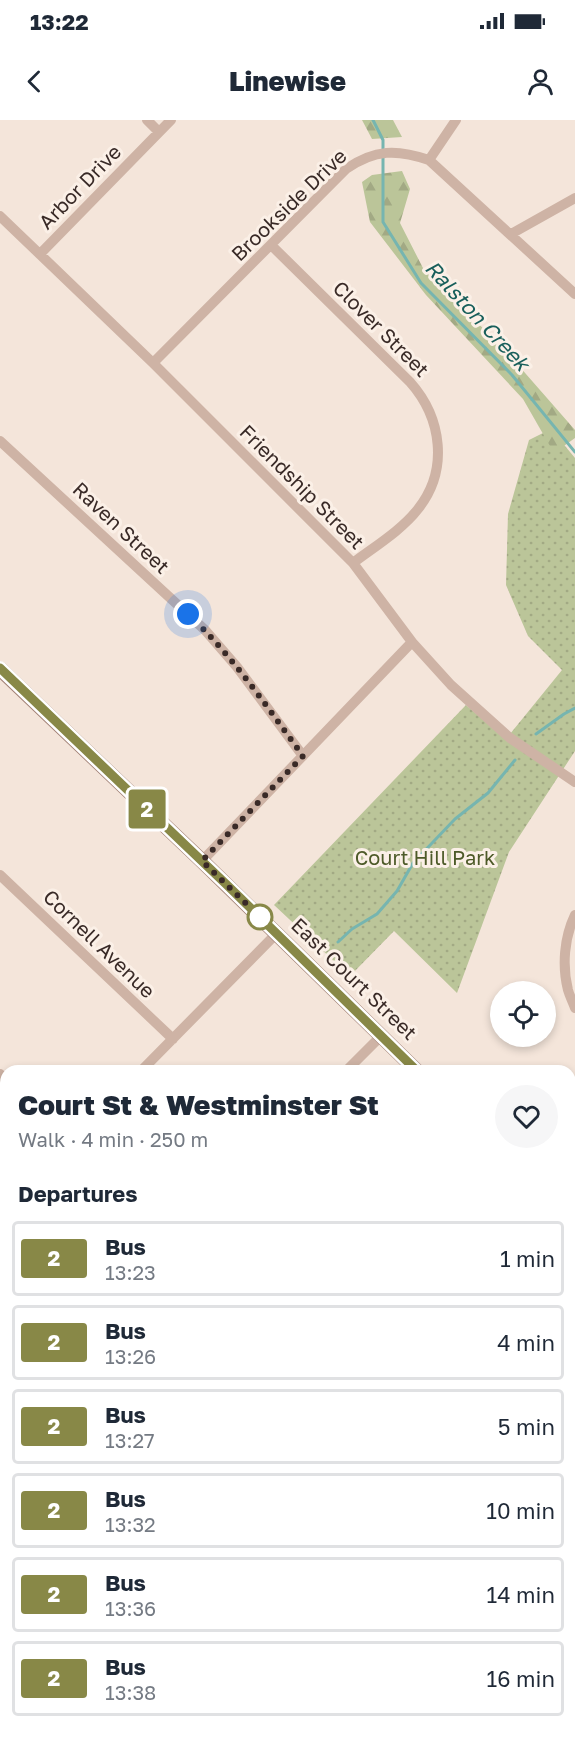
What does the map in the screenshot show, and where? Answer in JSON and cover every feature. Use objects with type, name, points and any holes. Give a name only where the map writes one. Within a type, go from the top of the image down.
[{"type":"street","points":[[147,120],[159,132]]},
{"type":"street","name":"Arbor Drive","points":[[40,254],[171,120]]},
{"type":"street","points":[[429,160],[456,120]]},
{"type":"street","name":"Brookside Drive","points":[[153,363],[346,169],[359,160],[396,152],[413,154],[429,160],[575,294]]},
{"type":"street","points":[[512,234],[575,198]]},
{"type":"street","name":"Friendship Street","points":[[0,216],[153,363],[353,563],[412,642],[452,685],[510,738],[575,782]]},
{"type":"street","name":"Clover Street","points":[[271,245],[417,389],[433,418],[437,435],[437,468],[425,499],[408,520],[353,563]]},
{"type":"street","name":"Raven Street","points":[[0,441],[205,630],[237,667],[303,756]]},
{"type":"street","points":[[202,861],[412,642]]},
{"type":"street","name":"East Court Street","points":[[0,669],[277,933],[411,1065]]},
{"type":"street","name":"Cornell Avenue","points":[[0,875],[172,1039]]},
{"type":"street","points":[[575,915],[566,942],[565,963],[569,994],[575,1008]]},
{"type":"street","points":[[147,1065],[277,933]]},
{"type":"street","points":[[352,1065],[381,1036]]},
{"type":"green space","points":[[362,120],[393,120],[402,137],[372,139]]},
{"type":"green space","points":[[402,171],[410,189],[400,223],[424,270],[504,349],[575,430],[575,438],[554,453],[523,399],[426,295],[370,222],[362,182],[372,175]]},
{"type":"green space","name":"Court Hill Park","points":[[551,429],[575,458],[575,751],[509,852],[457,993],[394,931],[350,976],[274,905],[466,705],[506,739],[562,670],[528,636],[506,585],[508,514],[529,440]]},
{"type":"waterway","name":"Ralston Creek","points":[[373,120],[383,140],[383,222],[421,283],[512,375],[575,452]]},
{"type":"waterway","points":[[536,734],[575,708]]},
{"type":"waterway","points":[[338,942],[352,929],[377,914],[397,891],[413,863],[455,819],[488,793],[515,760]]},
{"type":"bus line","name":"2","points":[[0,668],[411,1065]]},
{"type":"route","points":[[188,614],[237,667],[303,756],[202,861],[260,917]]}]
